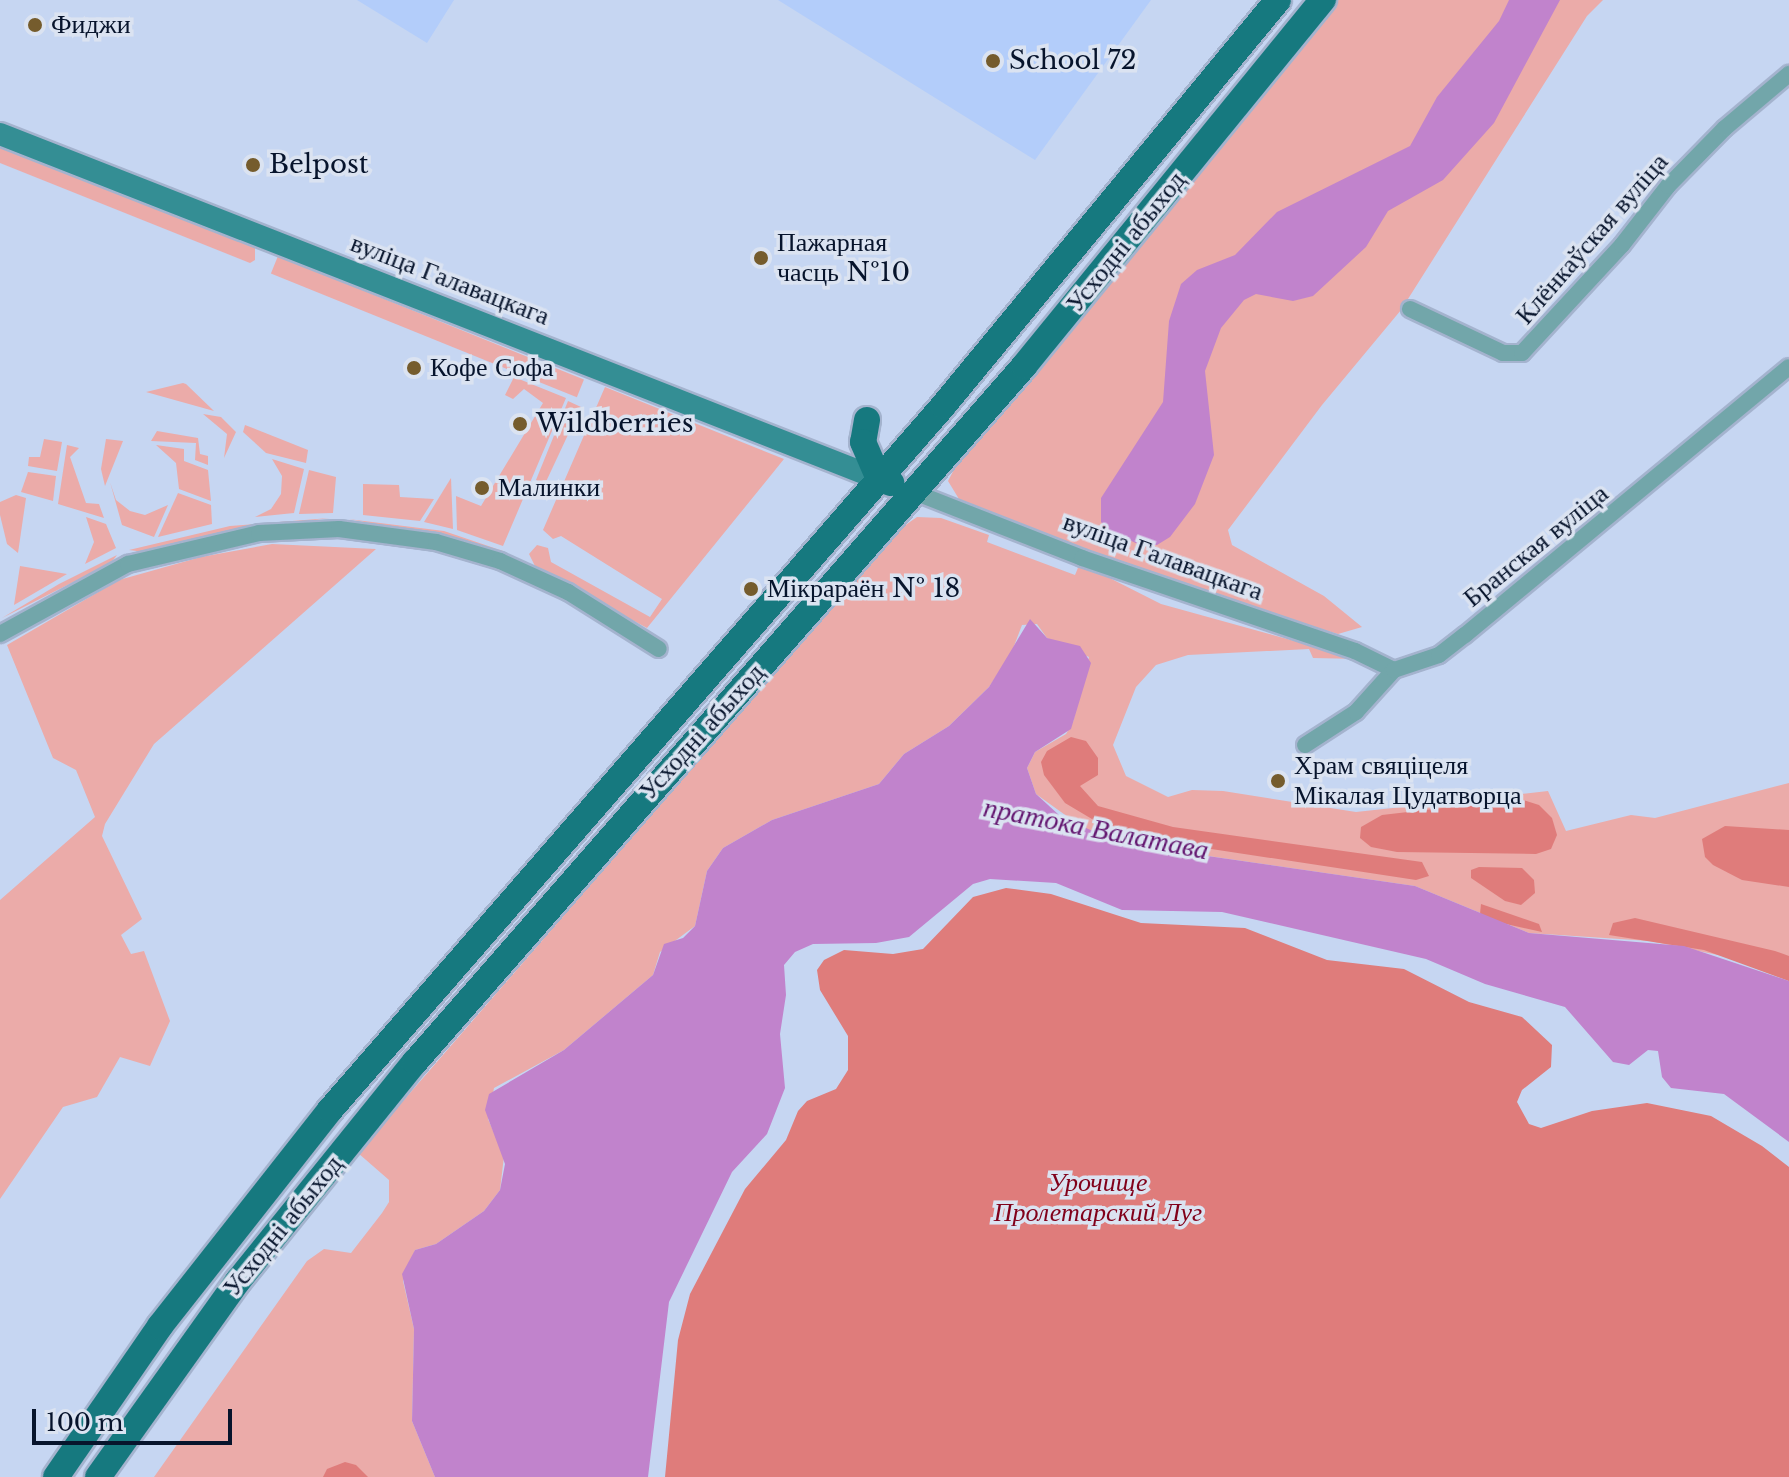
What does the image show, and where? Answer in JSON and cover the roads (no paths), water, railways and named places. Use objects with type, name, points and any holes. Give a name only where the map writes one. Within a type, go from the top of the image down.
[{"type":"main road","name":"Усходні абыход","points":[[56,1477],[185,1294],[330,1110],[879,479],[1278,0]]},
{"type":"main road","name":"Усходні абыход","points":[[98,1477],[230,1292],[415,1062],[1024,366],[1323,0]]},
{"type":"main road","points":[[867,420],[863,442],[879,479],[914,492]]},
{"type":"street","name":"Клёнкаўская вуліца","points":[[1410,309],[1503,353],[1522,353],[1622,245],[1668,186],[1725,128],[1789,74]]},
{"type":"street","name":"вуліца Галавацкага","points":[[0,134],[879,479]]},
{"type":"street","name":"Бранская вуліца","points":[[1305,745],[1356,712],[1394,670],[1427,660],[1457,642],[1789,367]]},
{"type":"street","name":"вуліца Галавацкага","points":[[914,492],[1082,558],[1355,651],[1394,670]]},
{"type":"street","points":[[0,634],[128,564],[246,535],[339,529],[426,540],[500,561],[568,592],[659,649]]},
{"type":"place","name":"Фиджи","points":[[35,25]]},
{"type":"place","name":"School 72","points":[[993,61]]},
{"type":"place","name":"Belpost","points":[[253,165]]},
{"type":"place","name":"Пажарная часць №10","points":[[761,258]]},
{"type":"place","name":"Кофе Софа","points":[[414,368]]},
{"type":"place","name":"Wildberries","points":[[520,424]]},
{"type":"place","name":"Малинки","points":[[482,488]]},
{"type":"place","name":"Мікрараён № 18","points":[[751,589]]},
{"type":"place","name":"Храм свяціцеля Мікалая Цудатворца","points":[[1278,781]]},
{"type":"water label","name":"пратока Валатава","points":[[1096,829]]},
{"type":"park label","name":"Урочище Пролетарский Луг","points":[[1098,1198]]}]
